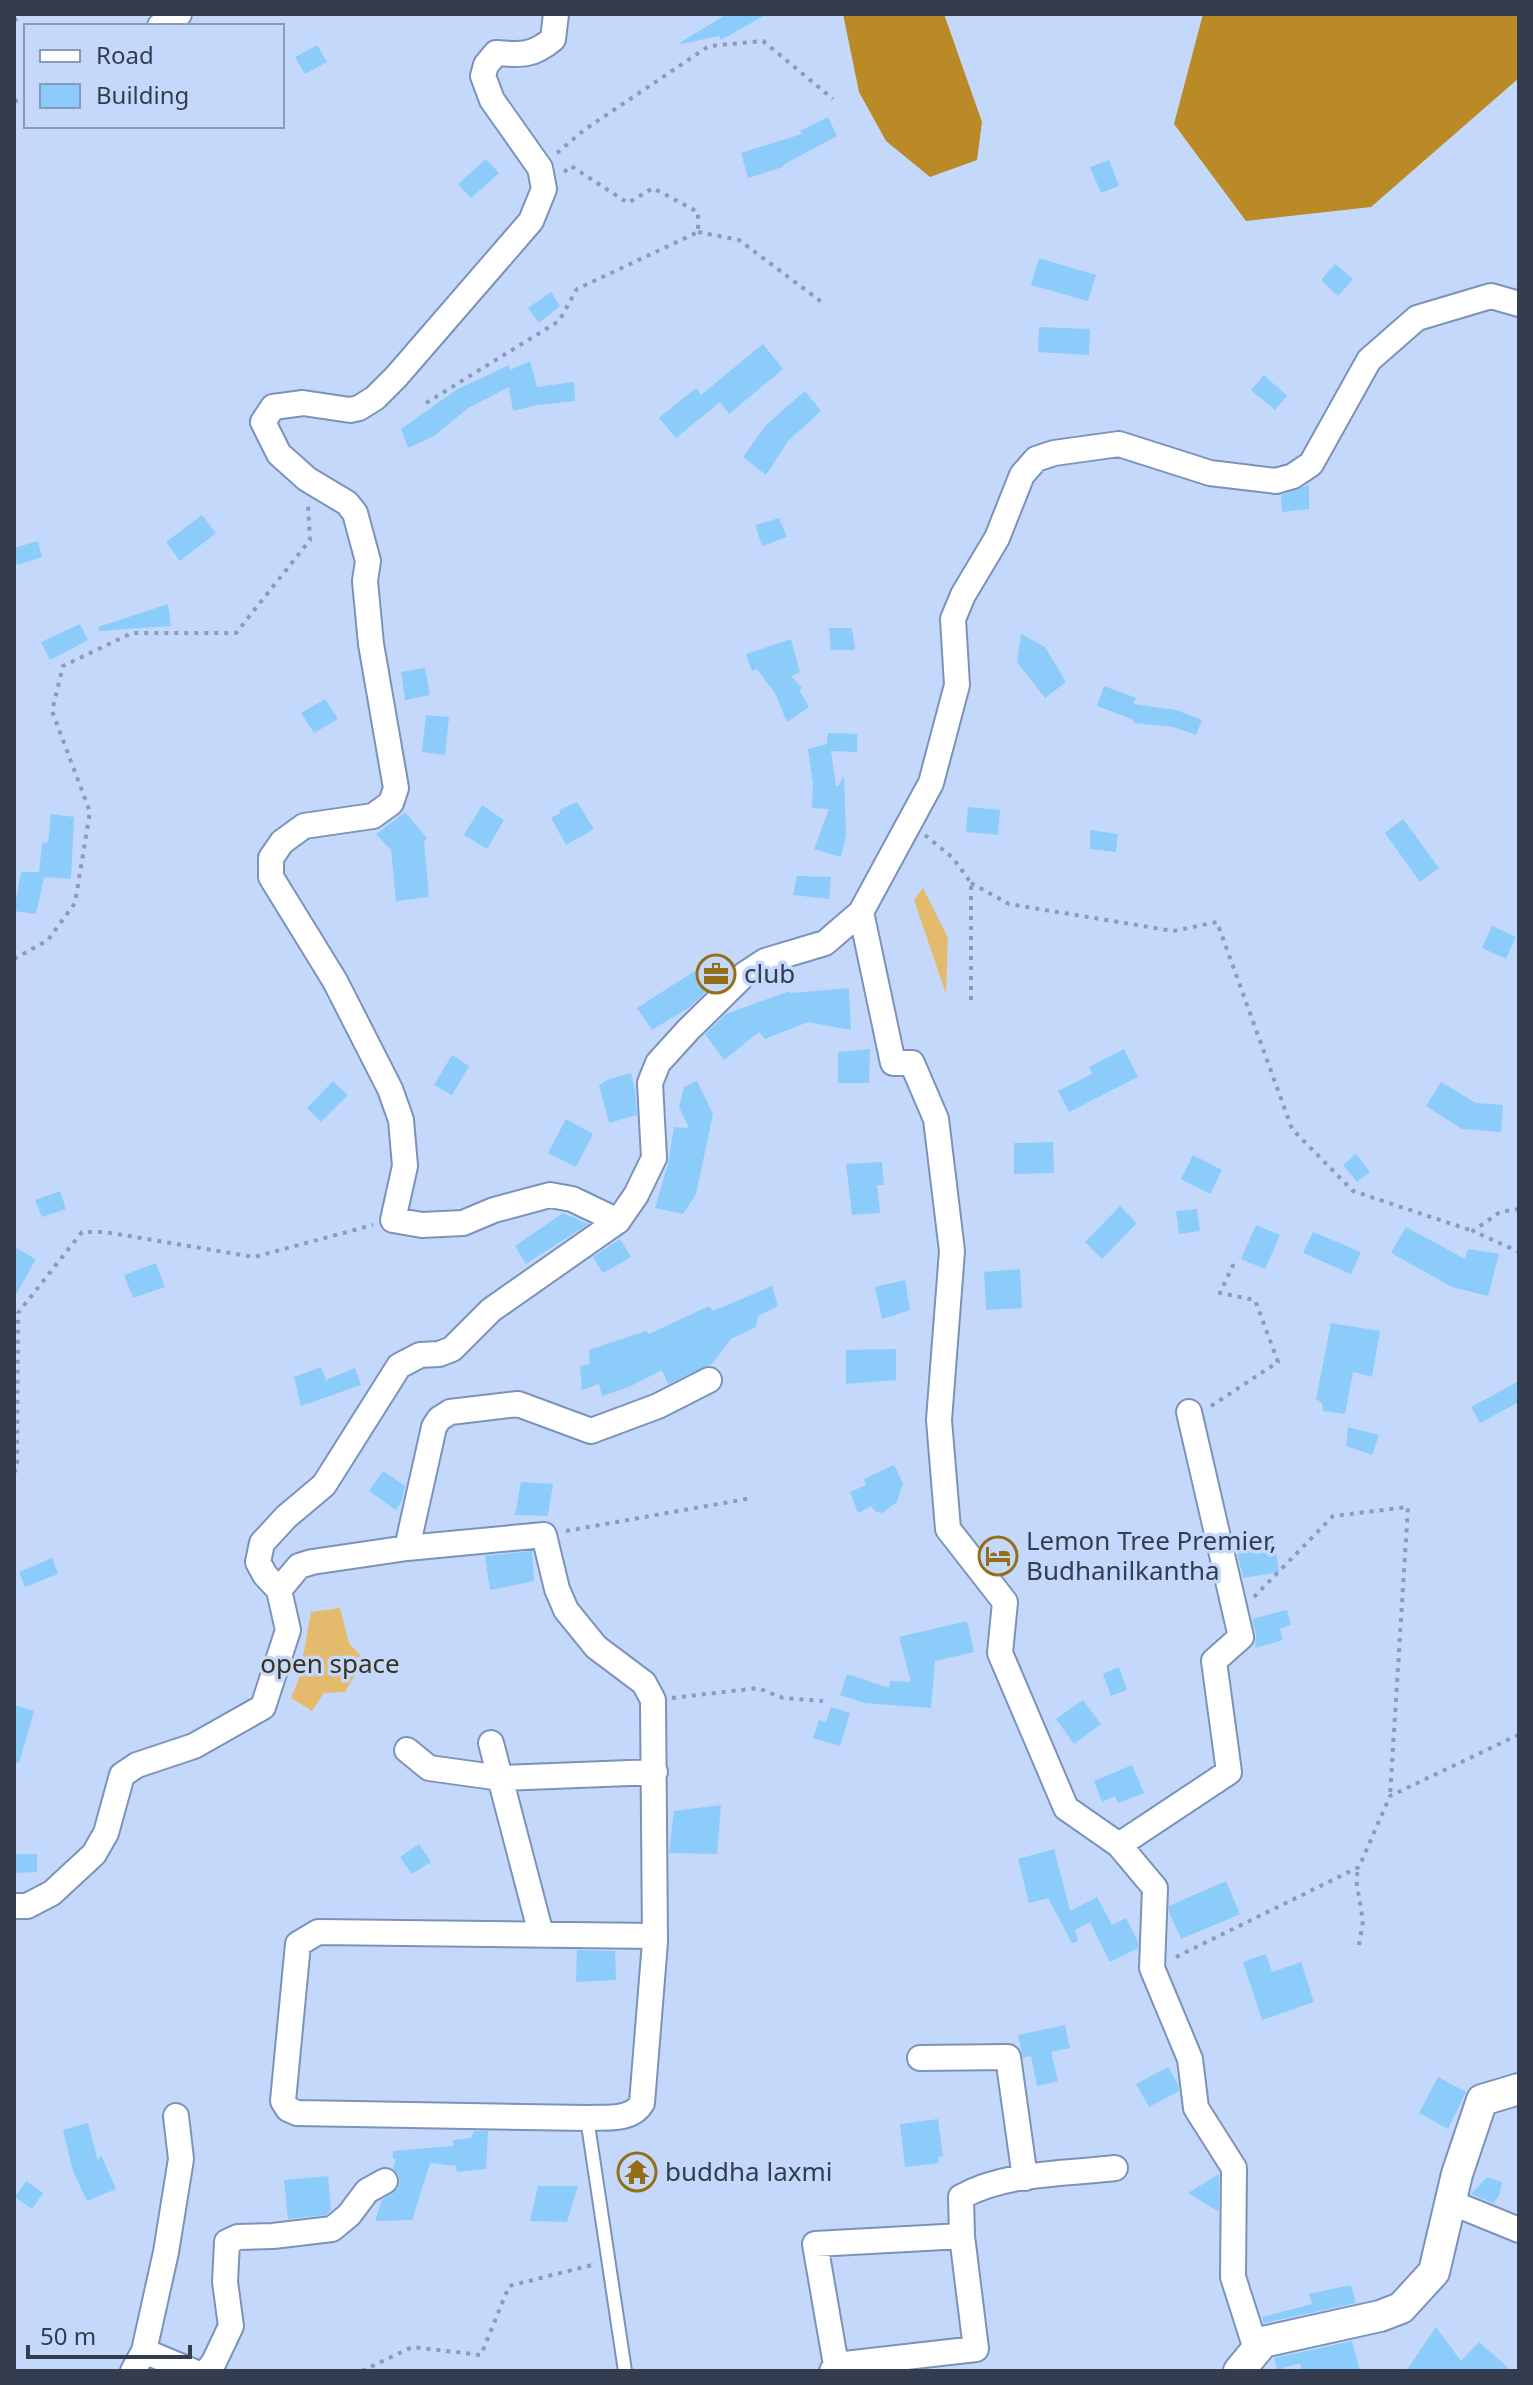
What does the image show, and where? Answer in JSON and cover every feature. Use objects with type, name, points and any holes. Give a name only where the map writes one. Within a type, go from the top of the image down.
[{"type":"street","points":[[556,14],[553,39],[544,47],[524,55],[496,53],[486,65],[483,76],[492,100],[542,179],[531,221],[375,398],[350,410],[303,403],[273,407],[263,422],[279,454],[307,479],[347,503],[355,513],[368,561],[365,581],[371,644],[396,788],[391,803],[373,816],[304,826],[282,842],[271,858],[271,877],[335,981],[398,1110],[405,1166],[393,1220],[422,1225],[463,1223],[494,1210],[550,1195],[572,1199],[618,1221]]},
{"type":"street","points":[[14,1906],[27,1906],[52,1893],[94,1854],[106,1833],[122,1775],[137,1765],[194,1746],[263,1707],[288,1630],[279,1590],[258,1562],[262,1543],[286,1517],[324,1485],[399,1366],[420,1355],[439,1354],[452,1349],[491,1310],[618,1221],[636,1195],[654,1158],[650,1083],[658,1063],[745,974],[765,961],[825,943],[861,912],[931,783],[957,685],[953,619],[963,595],[997,538],[1022,475],[1036,459],[1054,453],[1119,444],[1210,473],[1276,481],[1293,476],[1311,464],[1369,360],[1417,318],[1491,296],[1519,304]]},
{"type":"street","points":[[861,912],[902,1063],[936,1119],[952,1251],[939,1420],[948,1529],[1005,1602],[1000,1653],[1066,1808],[1119,1845],[1155,1888],[1152,1968],[1190,2059],[1196,2108],[1234,2168],[1233,2277],[1250,2362]]},
{"type":"street","points":[[407,1548],[434,1427],[439,1419],[450,1412],[518,1404],[591,1431],[658,1406],[709,1380]]},
{"type":"street","points":[[1119,1845],[1229,1772],[1214,1661],[1241,1637],[1189,1412]]},
{"type":"street","points":[[279,1590],[299,1566],[407,1548],[544,1535],[557,1589],[566,1610],[596,1647],[644,1683],[653,1700],[655,1772],[655,1936],[642,2103],[637,2112],[628,2116],[587,2118],[297,2113],[288,2109],[283,2101],[298,1944],[307,1937],[318,1932],[655,1936]]},
{"type":"street","points":[[491,1743],[541,1934]]},
{"type":"street","points":[[407,1750],[429,1768],[501,1778],[655,1772]]},
{"type":"street","points":[[920,2058],[1008,2057],[1025,2178]]},
{"type":"street","points":[[1250,2362],[1263,2342],[1380,2316],[1401,2308],[1434,2272],[1457,2174],[1482,2100],[1519,2089]]},
{"type":"street","points":[[176,2116],[181,2159],[166,2252],[138,2361],[192,2371]]},
{"type":"street","points":[[962,2236],[815,2244],[834,2368],[976,2349],[962,2236],[961,2197],[972,2191],[1025,2178],[1115,2168]]},
{"type":"street","points":[[207,2371],[231,2326],[225,2282],[227,2242],[238,2237],[332,2229],[349,2215],[367,2191],[385,2181]]},
{"type":"street","points":[[1450,2202],[1519,2230]]},
{"type":"lane","points":[[587,2118],[625,2371]]},
{"type":"path","points":[[14,21],[23,14]]},
{"type":"path","points":[[542,179],[584,130],[709,46],[763,41],[833,99]]},
{"type":"path","points":[[542,179],[571,166],[628,203],[653,188],[698,212],[698,232]]},
{"type":"path","points":[[426,403],[559,321],[577,289],[698,232],[739,240],[823,303]]},
{"type":"path","points":[[14,959],[48,940],[75,903],[78,888],[90,812],[52,711],[63,666],[132,633],[236,633],[310,540],[307,479]]},
{"type":"path","points":[[910,822],[953,858],[971,883],[1009,904],[1173,931],[1217,922],[1292,1129],[1353,1191],[1473,1231],[1519,1252]]},
{"type":"path","points":[[971,883],[971,1006]]},
{"type":"path","points":[[1473,1231],[1500,1212],[1519,1209]]},
{"type":"path","points":[[14,1473],[17,1467],[18,1313],[82,1232],[105,1232],[254,1257],[393,1220]]},
{"type":"path","points":[[1189,1412],[1211,1406],[1278,1362],[1255,1300],[1220,1293],[1234,1263]]},
{"type":"path","points":[[544,1535],[752,1498]]},
{"type":"path","points":[[1236,1615],[1333,1516],[1408,1507],[1390,1796],[1356,1879],[1363,1921],[1359,1945]]},
{"type":"path","points":[[653,1700],[758,1688],[783,1698],[823,1701]]},
{"type":"path","points":[[1390,1796],[1519,1734]]},
{"type":"path","points":[[1152,1968],[1359,1867]]},
{"type":"path","points":[[362,2371],[412,2347],[481,2355],[509,2286],[610,2258]]},
{"type":"green space","points":[[923,888],[948,938],[946,994],[914,900]]},
{"type":"green space","name":"open space","points":[[340,1608],[349,1643],[364,1660],[345,1692],[324,1693],[312,1711],[291,1698],[299,1679],[311,1612]]},
{"type":"shaded area","points":[[843,14],[944,14],[982,122],[977,160],[930,177],[886,141],[859,92]]},
{"type":"shaded area","points":[[1203,14],[1519,14],[1519,78],[1371,207],[1246,221],[1174,124]]},
{"type":"building","points":[[727,14],[767,14],[721,40],[719,36],[681,44],[681,42]]},
{"type":"building","points":[[317,45],[327,62],[305,74],[295,57]]},
{"type":"building","points":[[828,117],[837,136],[783,167],[748,178],[741,153],[802,134],[800,131]]},
{"type":"building","points":[[486,159],[499,173],[471,198],[458,184]]},
{"type":"building","points":[[1109,160],[1119,186],[1101,193],[1090,167]]},
{"type":"building","points":[[1039,258],[1096,275],[1088,301],[1031,285]]},
{"type":"building","points":[[1335,264],[1353,279],[1338,296],[1321,280]]},
{"type":"building","points":[[551,292],[560,306],[539,323],[528,308]]},
{"type":"building","points":[[1039,327],[1090,329],[1089,355],[1038,352]]},
{"type":"building","points":[[763,344],[783,369],[729,414],[720,402],[676,438],[659,418],[696,388],[701,395]]},
{"type":"building","points":[[530,361],[537,387],[574,382],[575,401],[513,411],[509,387],[468,408],[434,436],[408,448],[401,429],[456,390],[509,365],[510,370]]},
{"type":"building","points":[[1264,375],[1287,396],[1275,410],[1251,390]]},
{"type":"building","points":[[805,391],[821,411],[788,441],[766,475],[743,457],[765,426]]},
{"type":"building","points":[[1309,485],[1309,509],[1282,512],[1281,495]]},
{"type":"building","points":[[202,515],[216,533],[180,561],[166,542]]},
{"type":"building","points":[[779,518],[787,537],[762,546],[755,525]]},
{"type":"building","points":[[38,541],[42,557],[17,565],[14,548]]},
{"type":"building","points":[[168,604],[171,626],[99,631],[98,627]]},
{"type":"building","points":[[80,624],[88,640],[50,660],[41,642]]},
{"type":"building","points":[[829,628],[852,628],[855,650],[831,650]]},
{"type":"building","points":[[1021,634],[1045,647],[1066,682],[1045,698],[1017,662]]},
{"type":"building","points":[[791,639],[800,672],[791,676],[802,688],[799,690],[809,707],[787,722],[775,693],[757,669],[752,671],[746,654]]},
{"type":"building","points":[[425,668],[430,695],[405,700],[401,672]]},
{"type":"building","points":[[1104,686],[1136,698],[1133,704],[1176,710],[1202,720],[1196,735],[1173,727],[1133,723],[1134,720],[1097,706]]},
{"type":"building","points":[[325,699],[338,719],[314,733],[301,713]]},
{"type":"building","points":[[426,715],[449,717],[445,755],[422,752]]},
{"type":"building","points":[[828,733],[857,734],[857,752],[831,751],[836,786],[844,776],[846,835],[841,857],[814,849],[829,809],[812,808],[813,783],[808,749],[827,744]]},
{"type":"building","points":[[577,802],[594,829],[566,845],[551,818],[560,813],[559,810]]},
{"type":"building","points":[[482,805],[504,820],[487,849],[464,835]]},
{"type":"building","points":[[968,807],[1000,810],[998,835],[966,832]]},
{"type":"building","points":[[405,812],[427,838],[424,841],[429,897],[396,901],[391,850],[376,834]]},
{"type":"building","points":[[51,814],[74,817],[71,879],[44,877],[36,914],[14,911],[21,872],[39,872],[42,844],[48,842]]},
{"type":"building","points":[[1403,819],[1439,868],[1420,882],[1385,833]]},
{"type":"building","points":[[1090,830],[1118,834],[1116,852],[1090,849]]},
{"type":"building","points":[[797,876],[831,877],[829,899],[793,895]]},
{"type":"building","points":[[1492,926],[1516,937],[1506,959],[1482,948]]},
{"type":"building","points":[[718,956],[727,971],[690,1007],[652,1030],[637,1008]]},
{"type":"building","points":[[849,988],[851,1030],[808,1022],[765,1039],[759,1032],[724,1060],[705,1034],[726,1014],[790,991]]},
{"type":"building","points":[[870,1049],[869,1083],[838,1083],[838,1052]]},
{"type":"building","points":[[1124,1049],[1138,1077],[1069,1112],[1058,1091],[1092,1074],[1089,1067]]},
{"type":"building","points":[[452,1055],[469,1066],[452,1095],[434,1085]]},
{"type":"building","points":[[631,1073],[637,1115],[609,1123],[599,1085]]},
{"type":"building","points":[[333,1081],[348,1095],[321,1122],[307,1108]]},
{"type":"building","points":[[697,1081],[713,1114],[696,1194],[683,1214],[655,1208],[668,1164],[674,1127],[689,1128],[679,1107],[684,1087]]},
{"type":"building","points":[[1441,1082],[1476,1103],[1503,1105],[1501,1132],[1462,1129],[1426,1106]]},
{"type":"building","points":[[566,1119],[593,1134],[576,1167],[548,1153]]},
{"type":"building","points":[[1053,1142],[1054,1173],[1014,1174],[1014,1143]]},
{"type":"building","points":[[1356,1154],[1370,1172],[1357,1182],[1343,1165]]},
{"type":"building","points":[[1193,1155],[1222,1170],[1210,1194],[1181,1179]]},
{"type":"building","points":[[882,1162],[884,1185],[877,1185],[880,1213],[852,1215],[846,1164]]},
{"type":"building","points":[[60,1191],[66,1209],[42,1217],[35,1200]]},
{"type":"building","points":[[1120,1206],[1137,1223],[1102,1259],[1085,1242]]},
{"type":"building","points":[[1197,1209],[1200,1231],[1179,1234],[1176,1211]]},
{"type":"building","points":[[563,1213],[588,1224],[526,1264],[515,1246]]},
{"type":"building","points":[[1256,1225],[1280,1235],[1265,1269],[1241,1259]]},
{"type":"building","points":[[1406,1227],[1465,1259],[1468,1249],[1499,1254],[1488,1296],[1452,1287],[1391,1253]]},
{"type":"building","points":[[1313,1232],[1361,1252],[1351,1274],[1303,1253]]},
{"type":"building","points":[[620,1239],[631,1257],[603,1273],[593,1257]]},
{"type":"building","points":[[14,1247],[36,1259],[14,1298]]},
{"type":"building","points":[[156,1263],[165,1287],[133,1298],[124,1275]]},
{"type":"building","points":[[1020,1269],[1022,1308],[986,1310],[984,1272]]},
{"type":"building","points":[[905,1280],[910,1310],[882,1319],[875,1287]]},
{"type":"building","points":[[772,1286],[778,1306],[758,1316],[756,1327],[731,1339],[712,1364],[668,1384],[662,1370],[602,1396],[599,1384],[582,1390],[580,1366],[590,1364],[589,1350],[646,1331],[649,1334],[709,1306],[713,1311]]},
{"type":"building","points":[[1331,1323],[1380,1331],[1372,1377],[1353,1372],[1345,1414],[1323,1411],[1322,1403],[1316,1399]]},
{"type":"building","points":[[896,1349],[896,1380],[846,1384],[846,1350]]},
{"type":"building","points":[[321,1367],[326,1380],[355,1368],[361,1385],[301,1406],[294,1377]]},
{"type":"building","points":[[1519,1381],[1519,1402],[1480,1423],[1471,1407]]},
{"type":"building","points":[[1348,1427],[1379,1435],[1372,1455],[1346,1446]]},
{"type":"building","points":[[894,1465],[903,1483],[897,1502],[882,1513],[871,1506],[858,1513],[850,1492],[866,1485],[864,1479]]},
{"type":"building","points":[[383,1471],[405,1486],[402,1501],[396,1510],[369,1491]]},
{"type":"building","points":[[521,1482],[553,1484],[548,1516],[515,1515]]},
{"type":"building","points":[[1273,1532],[1279,1572],[1243,1578],[1234,1539]]},
{"type":"building","points":[[532,1551],[534,1581],[490,1590],[485,1556]]},
{"type":"building","points":[[52,1558],[58,1574],[25,1587],[19,1572]]},
{"type":"building","points":[[1287,1610],[1291,1625],[1280,1629],[1283,1640],[1255,1648],[1256,1634],[1252,1619]]},
{"type":"building","points":[[967,1621],[974,1652],[935,1661],[931,1708],[865,1703],[840,1695],[847,1674],[889,1688],[890,1681],[911,1682],[899,1637]]},
{"type":"building","points":[[1119,1667],[1127,1690],[1111,1696],[1103,1674]]},
{"type":"building","points":[[1083,1700],[1101,1724],[1074,1744],[1056,1719]]},
{"type":"building","points":[[14,1705],[34,1711],[19,1763],[14,1763]]},
{"type":"building","points":[[831,1707],[850,1713],[840,1746],[813,1738],[819,1720],[826,1722]]},
{"type":"building","points":[[1132,1765],[1144,1793],[1118,1803],[1115,1796],[1102,1802],[1094,1781]]},
{"type":"building","points":[[721,1805],[717,1854],[669,1853],[674,1811]]},
{"type":"building","points":[[419,1844],[431,1862],[412,1874],[400,1857]]},
{"type":"building","points":[[1054,1849],[1070,1911],[1097,1897],[1112,1925],[1126,1918],[1138,1948],[1110,1962],[1090,1922],[1075,1930],[1078,1941],[1072,1943],[1048,1898],[1029,1903],[1018,1859]]},
{"type":"building","points":[[14,1854],[37,1854],[37,1872],[14,1873]]},
{"type":"building","points":[[1226,1881],[1240,1914],[1181,1939],[1169,1906]]},
{"type":"building","points":[[577,1950],[615,1951],[616,1980],[576,1982]]},
{"type":"building","points":[[1266,1954],[1272,1972],[1301,1962],[1314,2002],[1262,2020],[1243,1962]]},
{"type":"building","points":[[1065,2025],[1070,2048],[1051,2052],[1058,2081],[1037,2086],[1031,2056],[1023,2058],[1018,2035]]},
{"type":"building","points":[[1168,2067],[1179,2091],[1149,2107],[1136,2084]]},
{"type":"building","points":[[1438,2077],[1466,2092],[1448,2129],[1419,2113]]},
{"type":"building","points":[[938,2119],[943,2156],[938,2157],[939,2163],[905,2167],[900,2124]]},
{"type":"building","points":[[88,2123],[98,2161],[101,2155],[116,2189],[87,2201],[73,2171],[63,2130]]},
{"type":"building","points":[[474,2131],[488,2131],[486,2169],[457,2172],[456,2166],[430,2163],[412,2220],[375,2221],[382,2200],[397,2189],[400,2182],[393,2168],[396,2159],[393,2159],[393,2151],[453,2146],[453,2140],[471,2138]]},
{"type":"building","points":[[1219,2174],[1219,2212],[1188,2193]]},
{"type":"building","points":[[328,2176],[331,2210],[326,2215],[288,2219],[284,2180]]},
{"type":"building","points":[[1487,2177],[1502,2182],[1499,2196],[1493,2203],[1471,2194]]},
{"type":"building","points":[[26,2181],[43,2193],[32,2209],[15,2197]]},
{"type":"building","points":[[538,2186],[578,2186],[567,2222],[530,2221]]},
{"type":"building","points":[[1351,2285],[1356,2303],[1264,2323],[1262,2317],[1312,2304],[1309,2294]]},
{"type":"building","points":[[1436,2327],[1461,2361],[1479,2342],[1512,2371],[1406,2371]]},
{"type":"building","points":[[1352,2341],[1360,2371],[1302,2371],[1300,2363],[1277,2370],[1274,2358]]},
{"type":"place","name":"club","points":[[716,974]]},
{"type":"place","name":"Lemon Tree Premier, Budhanilkantha","points":[[998,1556]]},
{"type":"place","name":"buddha laxmi","points":[[637,2172]]}]
